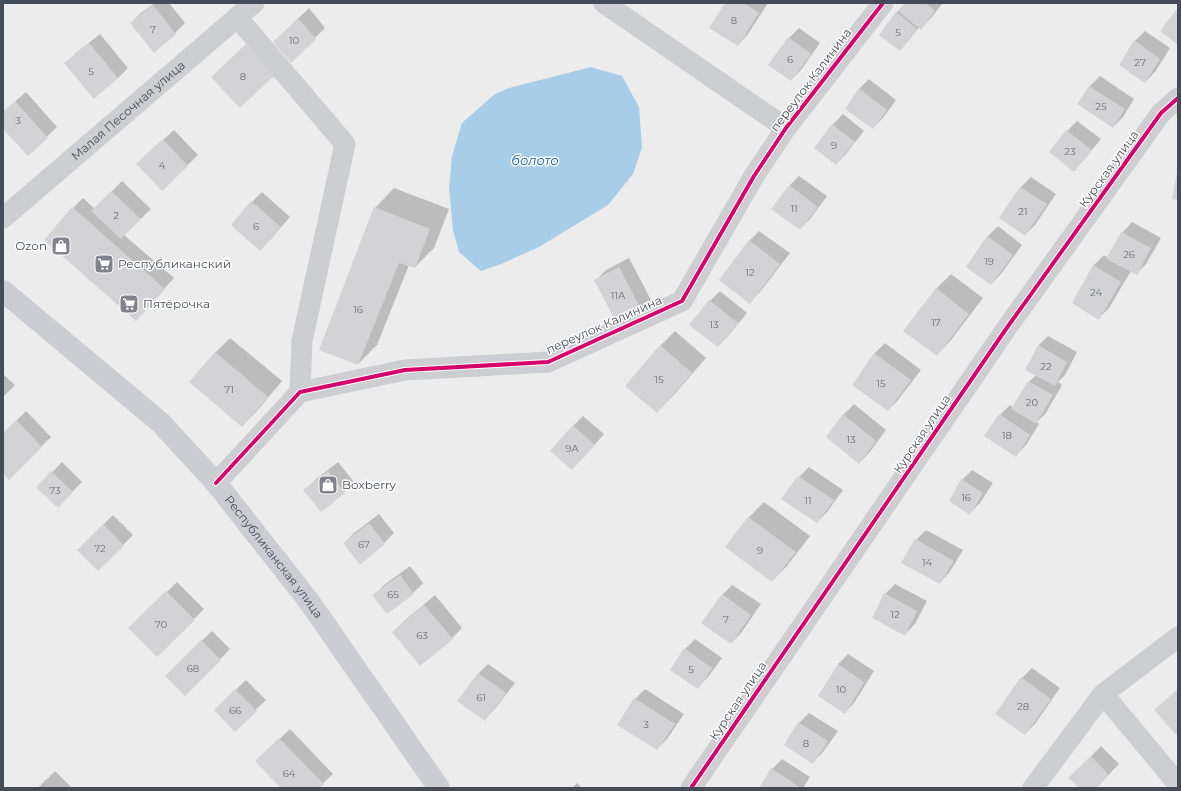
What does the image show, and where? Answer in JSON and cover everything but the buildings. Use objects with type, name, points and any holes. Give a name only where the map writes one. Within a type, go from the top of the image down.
[{"type":"street","name":"Малая Песочная улица","points":[[3,218],[254,3]]},
{"type":"street","points":[[604,3],[786,128]]},
{"type":"street","name":"переулок Калинина","points":[[300,392],[405,370],[548,362],[682,301],[754,176],[786,128],[883,3]]},
{"type":"street","points":[[216,484],[300,392],[302,341],[346,144],[237,17]]},
{"type":"street","name":"Курская улица","points":[[691,788],[1006,328],[1161,113],[1178,98]]},
{"type":"street","name":"Республиканская улица","points":[[3,291],[161,423],[216,484],[308,600],[439,788]]},
{"type":"street","points":[[1033,788],[1102,694],[1178,637]]},
{"type":"street","points":[[1102,694],[1178,784]]},
{"type":"water","name":"болото","points":[[591,67],[622,76],[639,107],[642,148],[633,174],[608,205],[539,247],[481,271],[459,252],[453,230],[449,188],[452,156],[462,123],[495,94],[509,88]]},
{"type":"cycle path","points":[[216,483],[300,392],[405,370],[548,362],[682,301],[754,176],[786,128],[883,3]]},
{"type":"cycle path","points":[[691,788],[1006,329],[1161,113],[1178,98]]},
{"type":"place","name":"Ozon","points":[[61,246]]},
{"type":"place","name":"Республиканский","points":[[104,264]]},
{"type":"place","name":"Пятёрочка","points":[[129,304]]},
{"type":"place","name":"Boxberry","points":[[328,485]]}]
